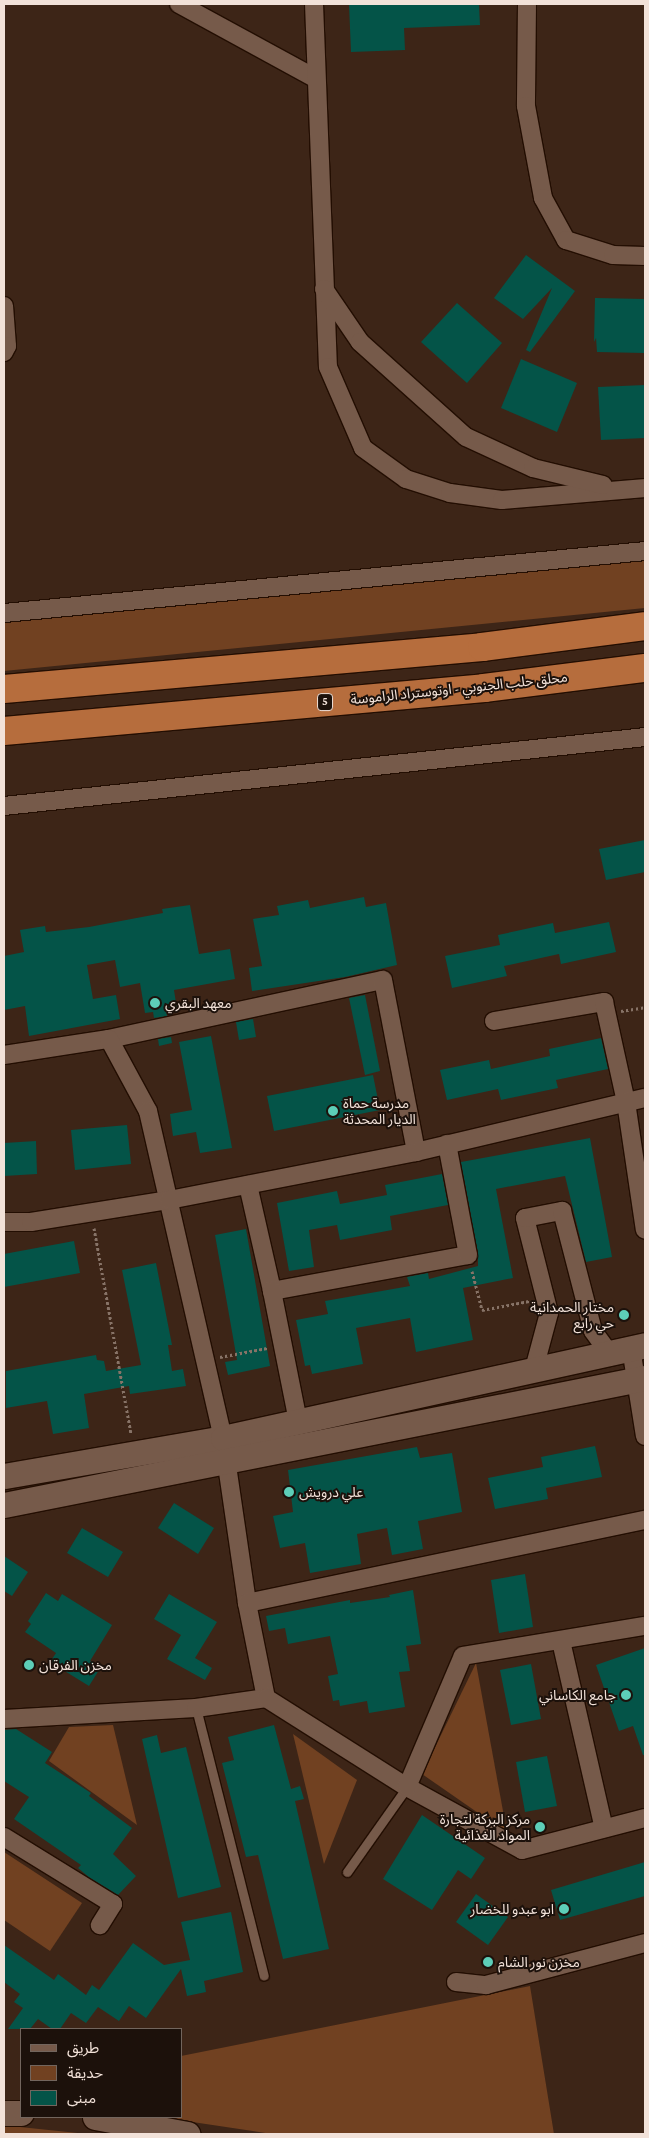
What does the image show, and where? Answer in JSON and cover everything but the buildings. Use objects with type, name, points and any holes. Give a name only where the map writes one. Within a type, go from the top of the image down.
[{"type":"highway","points":[[4,689],[482,646],[645,626]]},
{"type":"highway","name":"محلق حلب الجنوبي - اوتوستراد الراموسة","points":[[4,731],[484,688],[645,668]]},
{"type":"main road","points":[[4,1476],[223,1438],[628,1349]]},
{"type":"main road","points":[[4,1505],[225,1463],[641,1378]]},
{"type":"main road","points":[[4,2113],[20,2113]]},
{"type":"main road","points":[[100,2118],[187,2134]]},
{"type":"street","points":[[179,4],[315,78]]},
{"type":"street","points":[[314,4],[315,78],[324,196],[324,289],[328,367],[363,448],[406,478],[450,493],[502,500],[640,489]]},
{"type":"street","points":[[527,4],[526,106],[543,198],[566,240],[613,255],[645,256]]},
{"type":"street","points":[[324,289],[360,342],[466,436],[533,468],[588,484],[640,489]]},
{"type":"street","points":[[4,306],[7,346],[4,352]]},
{"type":"street","points":[[4,613],[645,551]]},
{"type":"street","points":[[4,806],[645,737]]},
{"type":"street","points":[[4,1055],[109,1039],[383,980],[416,1152]]},
{"type":"street","points":[[494,1021],[604,1002],[626,1102],[645,1230]]},
{"type":"street","points":[[109,1039],[148,1111],[223,1438],[225,1463],[247,1602],[266,1698]]},
{"type":"street","points":[[4,1222],[91,1212],[248,1185],[416,1152],[645,1098]]},
{"type":"street","points":[[272,1291],[468,1255],[447,1144]]},
{"type":"street","points":[[248,1185],[272,1291],[298,1421]]},
{"type":"street","points":[[534,1369],[549,1313],[525,1218],[562,1211],[593,1331],[628,1349],[641,1378],[645,1436]]},
{"type":"street","points":[[247,1602],[645,1520]]},
{"type":"street","points":[[407,1787],[463,1656],[645,1626]]},
{"type":"street","points":[[561,1641],[604,1828]]},
{"type":"street","points":[[4,1719],[196,1708],[266,1698],[407,1787],[522,1850],[645,1818]]},
{"type":"street","points":[[4,1837],[113,1904],[100,1925]]},
{"type":"street","points":[[456,1982],[486,1985],[645,1943]]},
{"type":"lane","points":[[196,1708],[264,1976]]},
{"type":"lane","points":[[347,1872],[407,1787]]},
{"type":"path","points":[[607,1014],[645,1007]]},
{"type":"path","points":[[91,1212],[135,1453]]},
{"type":"path","points":[[468,1255],[482,1310],[545,1298]]},
{"type":"path","points":[[205,1359],[283,1345]]},
{"type":"green space","points":[[645,559],[645,608],[4,671],[4,622]]},
{"type":"green space","points":[[476,1663],[507,1833],[422,1774]]},
{"type":"green space","points":[[113,1725],[137,1825],[49,1761],[69,1727]]},
{"type":"green space","points":[[293,1734],[357,1780],[324,1864]]},
{"type":"green space","points":[[4,1852],[82,1903],[50,1951],[4,1920]]},
{"type":"green space","points":[[530,1986],[554,2134],[272,2134],[166,2118],[182,2118],[182,2056]]},
{"type":"green space","points":[[4,2126],[20,2127],[87,2134],[4,2134]]},
{"type":"place","name":"معهد البقري","points":[[155,1003]]},
{"type":"place","name":"مدرسة حماة الديار المحدثة","points":[[333,1111]]},
{"type":"place","name":"مختار الحمدانية حي رابع","points":[[624,1315]]},
{"type":"place","name":"علي درويش","points":[[289,1492]]},
{"type":"place","name":"مخزن الفرقان","points":[[29,1665]]},
{"type":"place","name":"جامع الكاساني","points":[[626,1695]]},
{"type":"place","name":"مركز البركة لتجارة المواد الغذائية","points":[[540,1827]]},
{"type":"place","name":"ابو عبدو للخضار","points":[[564,1909]]},
{"type":"place","name":"مخزن نور الشام","points":[[488,1962]]}]
